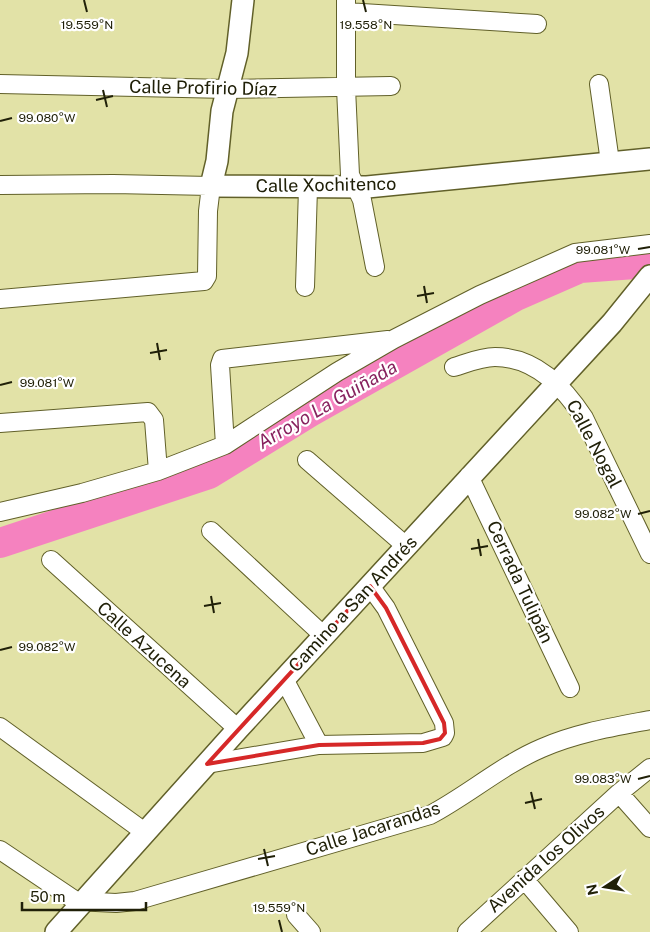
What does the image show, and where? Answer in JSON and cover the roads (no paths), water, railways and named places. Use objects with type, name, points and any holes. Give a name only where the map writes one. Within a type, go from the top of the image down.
[{"type":"street","points":[[0,299],[204,281],[207,276],[208,211],[211,186],[217,161],[222,111],[237,54],[243,0]]},
{"type":"street","points":[[375,267],[362,200],[350,175],[346,88],[346,6],[537,24]]},
{"type":"street","name":"Calle Profirio Díaz","points":[[0,84],[228,89],[391,86]]},
{"type":"street","points":[[598,84],[610,162]]},
{"type":"street","name":"Calle Xochitenco","points":[[0,185],[113,184],[308,188],[355,187],[650,159]]},
{"type":"street","points":[[305,287],[308,188]]},
{"type":"street","points":[[0,512],[55,500],[158,470],[225,445],[337,372],[394,339],[480,295],[575,254],[650,244]]},
{"type":"street","name":"Camino a San Andrés","points":[[56,932],[238,729],[635,297],[650,276]]},
{"type":"street","points":[[225,445],[220,365],[224,357],[394,339]]},
{"type":"street","name":"Calle Nogal","points":[[454,367],[496,357],[530,366],[544,372],[556,382],[573,400],[584,418],[650,554]]},
{"type":"street","points":[[0,423],[148,412],[154,420],[158,470]]},
{"type":"street","points":[[307,460],[406,546]]},
{"type":"street","name":"Cerrada Tulipán","points":[[469,476],[570,688]]},
{"type":"street","points":[[211,531],[324,636]]},
{"type":"street","name":"Calle Azucena","points":[[51,560],[238,729]]},
{"type":"street","points":[[208,764],[319,745],[423,743],[440,739],[446,733],[444,723],[386,608],[370,586]]},
{"type":"street","points":[[284,679],[319,745]]},
{"type":"street","name":"Calle Jacarandas","points":[[83,902],[135,901],[430,815],[460,799],[512,764],[542,748],[580,734],[650,720]]},
{"type":"street","points":[[0,727],[146,833]]},
{"type":"street","name":"Avenida los Olivos","points":[[467,932],[524,879],[623,797],[650,768]]},
{"type":"street","points":[[623,797],[650,807]]},
{"type":"street","points":[[623,797],[650,828]]},
{"type":"street","points":[[0,850],[70,898],[83,902]]},
{"type":"street","points":[[524,879],[569,932]]},
{"type":"street","points":[[296,915],[311,932]]},
{"type":"waterway","name":"Arroyo La Guiñada","points":[[0,543],[209,474],[310,412],[516,296],[580,268],[650,263]]}]
